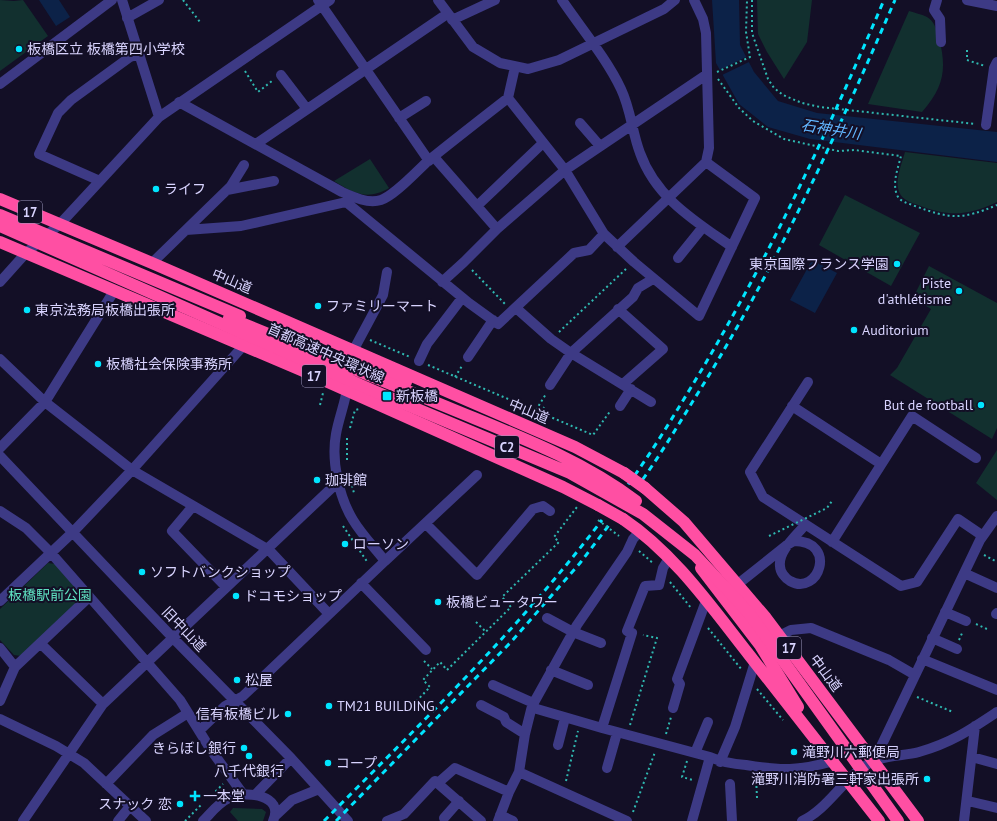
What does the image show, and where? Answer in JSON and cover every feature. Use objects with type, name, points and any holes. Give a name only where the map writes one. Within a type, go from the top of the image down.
[{"type":"highway","name":"中山道","points":[[0,199],[152,263],[352,356],[510,419],[575,447],[624,473],[645,488],[684,522],[738,584],[874,761],[918,821]]},
{"type":"highway","points":[[0,215],[325,351],[352,356]]},
{"type":"highway","points":[[0,219],[222,315],[504,430],[592,471],[630,497],[665,527],[688,551],[742,621],[788,690],[817,741]]},
{"type":"highway","name":"首都高速中央環状線","points":[[0,227],[368,391],[567,475],[640,517],[691,556],[721,589],[894,821]]},
{"type":"highway","name":"首都高速中央環状線","points":[[0,227],[374,391],[570,473],[643,514],[695,555],[726,586],[749,613],[898,821]]},
{"type":"highway","name":"17","points":[[0,242],[244,345],[556,484],[598,505],[640,531],[669,558],[706,601],[834,761],[879,821]]},
{"type":"street","points":[[0,84],[112,0]]},
{"type":"street","points":[[122,0],[160,117]]},
{"type":"street","points":[[128,18],[158,0]]},
{"type":"street","points":[[438,0],[473,47],[500,63],[528,69],[559,60],[664,9],[675,0]]},
{"type":"street","points":[[256,144],[365,68],[450,17],[495,0]]},
{"type":"street","points":[[562,0],[621,88],[633,124],[635,139],[640,155],[651,177],[668,199],[732,247]]},
{"type":"street","points":[[617,248],[706,162],[709,148],[710,74],[706,33],[703,19],[694,0]]},
{"type":"street","points":[[937,0],[934,10],[940,19],[941,42]]},
{"type":"street","points":[[967,0],[997,6]]},
{"type":"street","points":[[0,282],[26,253],[60,224],[160,117],[179,102],[239,62],[323,2],[399,118],[431,159],[477,206],[497,229]]},
{"type":"street","points":[[100,181],[40,154],[58,113],[71,100],[130,57],[139,54]]},
{"type":"street","points":[[986,125],[996,65]]},
{"type":"street","points":[[186,230],[241,226],[349,199],[381,200],[389,196],[431,159],[508,98],[515,67]]},
{"type":"street","points":[[442,282],[497,229],[565,170],[710,74]]},
{"type":"street","points":[[281,75],[306,109]]},
{"type":"street","points":[[508,98],[565,170],[604,234],[617,248],[699,316],[755,198],[706,162]]},
{"type":"street","points":[[399,118],[426,101]]},
{"type":"street","points":[[179,102],[256,144],[349,199],[442,282],[498,324],[574,253],[589,250],[604,234]]},
{"type":"street","points":[[580,123],[600,146]]},
{"type":"street","points":[[477,206],[543,143]]},
{"type":"street","points":[[152,263],[227,190],[244,165]]},
{"type":"street","points":[[227,190],[274,181]]},
{"type":"street","points":[[678,258],[704,226]]},
{"type":"street","points":[[385,562],[353,520],[344,502],[338,482],[335,459],[336,435],[347,391],[352,356],[383,295],[387,272]]},
{"type":"street","points":[[549,389],[571,353],[633,297],[638,288],[653,279]]},
{"type":"street","points":[[0,448],[45,402],[114,291]]},
{"type":"street","points":[[419,361],[427,344],[462,298]]},
{"type":"street","points":[[514,309],[571,353],[651,402]]},
{"type":"street","points":[[618,309],[663,349],[627,387],[620,406]]},
{"type":"street","points":[[468,357],[493,320]]},
{"type":"street","points":[[0,601],[51,553],[132,470],[244,345]]},
{"type":"street","points":[[0,359],[45,402],[132,470],[268,550],[330,614]]},
{"type":"street","points":[[808,382],[750,472],[763,497],[901,586],[917,582],[958,519],[982,536]]},
{"type":"street","points":[[792,406],[881,464]]},
{"type":"street","points":[[832,542],[912,416],[976,458]]},
{"type":"street","name":"旧中山道","points":[[0,456],[173,638],[291,758],[348,821]]},
{"type":"street","points":[[199,731],[225,706],[243,696],[477,475]]},
{"type":"street","points":[[24,821],[103,704],[226,587],[268,550],[338,482]]},
{"type":"street","points":[[193,506],[172,531],[226,587]]},
{"type":"street","points":[[426,524],[477,575],[533,508],[543,506],[550,511]]},
{"type":"street","points":[[0,511],[26,528],[51,553],[180,700],[199,731],[243,794]]},
{"type":"street","points":[[874,761],[982,536],[997,516]]},
{"type":"street","points":[[738,584],[786,545],[790,543],[794,541],[802,541],[810,544],[816,548],[820,556],[818,572],[813,579],[806,583],[798,584],[789,581],[783,575],[780,567],[780,559],[787,547],[791,542],[795,537],[806,525]]},
{"type":"street","points":[[513,821],[499,818],[519,772],[525,734],[532,706],[573,632],[627,552],[633,539],[640,531]]},
{"type":"street","points":[[602,728],[632,633],[627,631],[645,586],[659,585],[663,568],[669,558]]},
{"type":"street","points":[[964,573],[997,588]]},
{"type":"street","points":[[361,583],[426,650]]},
{"type":"street","points":[[0,701],[15,667],[89,597]]},
{"type":"street","points":[[673,708],[680,684],[677,679],[706,601]]},
{"type":"street","points":[[945,612],[966,621]]},
{"type":"street","points":[[547,618],[573,632],[601,643]]},
{"type":"street","points":[[779,636],[791,630],[812,628],[889,660],[914,675]]},
{"type":"street","points":[[932,638],[957,648]]},
{"type":"street","points":[[41,644],[103,704]]},
{"type":"street","points":[[0,648],[15,667]]},
{"type":"street","points":[[922,659],[997,690]]},
{"type":"street","points":[[720,762],[735,727],[755,662]]},
{"type":"street","points":[[551,670],[588,685]]},
{"type":"street","points":[[493,685],[532,702],[532,706],[565,718],[710,757],[720,762],[788,771],[810,768],[834,761]]},
{"type":"street","points":[[481,705],[504,717],[506,722],[525,734]]},
{"type":"street","points":[[802,821],[818,818],[848,780],[874,761],[917,753],[944,745],[960,737],[997,712]]},
{"type":"street","points":[[106,784],[153,735],[188,713]]},
{"type":"street","points":[[558,745],[565,718]]},
{"type":"street","points":[[0,719],[69,753],[84,763],[146,821]]},
{"type":"street","points":[[692,752],[708,722]]},
{"type":"street","points":[[964,821],[968,801],[975,726]]},
{"type":"street","points":[[607,768],[622,734]]},
{"type":"street","points":[[692,821],[710,757]]},
{"type":"street","points":[[972,757],[997,764]]},
{"type":"street","points":[[255,795],[291,758]]},
{"type":"street","points":[[438,784],[455,768],[509,792]]},
{"type":"street","points":[[519,772],[563,792],[629,818]]},
{"type":"street","points":[[387,821],[404,814],[435,781],[481,821]]},
{"type":"street","points":[[730,784],[732,821]]},
{"type":"street","points":[[274,818],[292,800],[319,789]]},
{"type":"street","points":[[203,821],[224,801],[243,794],[264,797],[272,803],[275,808],[274,818]]},
{"type":"street","points":[[444,818],[458,801]]},
{"type":"street","points":[[968,801],[997,808]]},
{"type":"street","points":[[118,821],[130,806]]},
{"type":"path","points":[[183,0],[200,22]]},
{"type":"path","points":[[717,73],[750,57],[746,32],[747,0]]},
{"type":"path","points":[[752,0],[752,33],[762,58],[768,79],[774,88],[783,95],[802,103],[820,107],[986,125]]},
{"type":"path","points":[[967,50],[967,60],[996,65]]},
{"type":"path","points":[[239,62],[258,92],[281,75]]},
{"type":"path","points":[[710,74],[739,108],[753,121],[784,139],[838,151],[854,150],[904,156]]},
{"type":"path","points":[[901,156],[895,181],[898,196],[903,201],[938,215],[948,217],[971,215],[997,205]]},
{"type":"path","points":[[464,262],[514,309]]},
{"type":"path","points":[[551,339],[634,262]]},
{"type":"path","points":[[361,336],[593,435],[611,410],[616,413],[620,406]]},
{"type":"path","points":[[455,377],[458,372]]},
{"type":"path","points":[[319,389],[328,393]]},
{"type":"path","points":[[536,410],[549,389]]},
{"type":"path","points":[[320,405],[323,391]]},
{"type":"path","points":[[541,412],[544,407]]},
{"type":"path","points":[[347,466],[348,434],[355,410]]},
{"type":"path","points":[[349,474],[355,496]]},
{"type":"path","points":[[769,536],[827,508],[832,501]]},
{"type":"path","points":[[406,712],[426,693],[430,687],[423,680],[440,662],[447,670],[511,608],[502,597],[559,542],[554,537],[577,506]]},
{"type":"path","points":[[596,518],[619,536]]},
{"type":"path","points":[[975,550],[997,562]]},
{"type":"path","points":[[957,648],[966,621]]},
{"type":"path","points":[[476,622],[486,632]]},
{"type":"path","points":[[622,734],[637,705],[657,638],[632,633]]},
{"type":"path","points":[[428,665],[432,670]]},
{"type":"path","points":[[906,693],[952,712]]},
{"type":"path","points":[[629,818],[660,744],[673,708]]},
{"type":"path","points":[[563,792],[581,722]]},
{"type":"path","points":[[692,752],[682,777],[703,782]]},
{"type":"path","points":[[756,767],[757,798]]},
{"type":"green space","points":[[0,0],[23,0],[48,36],[0,71]]},
{"type":"green space","points":[[757,0],[812,0],[807,42],[784,79],[767,52],[758,34]]},
{"type":"green space","points":[[909,11],[927,17],[933,23],[939,38],[943,59],[942,77],[939,86],[922,112],[868,104]]},
{"type":"green space","points":[[905,152],[997,163],[997,202],[976,210],[949,213],[939,212],[908,201],[901,195],[898,188],[898,180]]},
{"type":"green space","points":[[370,159],[389,188],[381,192],[367,195],[354,192],[334,181]]},
{"type":"green space","points":[[845,195],[920,233],[891,286],[819,245]]},
{"type":"green space","points":[[929,266],[997,303],[997,428],[992,439],[890,375],[897,368],[931,309],[913,298]]},
{"type":"green space","points":[[997,450],[997,500],[976,483]]},
{"type":"green space","name":"板橋駅前公園","points":[[48,563],[55,564],[79,592],[80,600],[21,656],[14,655],[0,640],[0,609]]},
{"type":"green space","points":[[233,808],[262,809],[266,812],[263,821],[238,821],[230,812]]},
{"type":"water","points":[[39,0],[59,0],[70,17],[56,26]]},
{"type":"water","name":"石神井川","points":[[712,0],[739,0],[740,45],[754,72],[778,101],[817,113],[997,132],[997,162],[810,139],[768,127],[739,104],[716,63]]},
{"type":"water","points":[[812,260],[837,273],[815,313],[790,300]]},
{"type":"pier","points":[[748,56],[751,61],[720,76],[718,71]]},
{"type":"railway","points":[[615,502],[673,418],[744,295],[818,149],[884,0]]},
{"type":"railway","points":[[623,506],[642,481],[668,441],[750,304],[802,205],[895,0]]},
{"type":"railway","points":[[324,821],[503,638],[602,520]]},
{"type":"railway","points":[[336,821],[511,642],[580,563],[609,525]]},
{"type":"place","name":"板橋区立 板橋第四小学校","points":[[19,49]]},
{"type":"place","name":"ライフ","points":[[156,189]]},
{"type":"place","name":"東京国際フランス学園","points":[[897,264]]},
{"type":"place","name":"Piste d'athlétisme","points":[[959,291]]},
{"type":"place","name":"ファミリーマート","points":[[318,306]]},
{"type":"place","name":"東京法務局板橋出張所","points":[[27,310]]},
{"type":"place","name":"Auditorium","points":[[854,330]]},
{"type":"place","name":"板橋社会保険事務所","points":[[98,364]]},
{"type":"place","name":"新板橋","points":[[387,396]]},
{"type":"place","name":"But de football","points":[[981,405]]},
{"type":"place","name":"珈琲館","points":[[317,480]]},
{"type":"place","name":"ローソン","points":[[345,544]]},
{"type":"place","name":"ソフトバンクショップ","points":[[142,572]]},
{"type":"place","name":"ドコモショップ","points":[[236,596]]},
{"type":"place","name":"板橋ビュータワー","points":[[438,602]]},
{"type":"place","name":"松屋","points":[[237,680]]},
{"type":"place","name":"TM21 BUILDING","points":[[329,706]]},
{"type":"place","name":"信有板橋ビル","points":[[288,714]]},
{"type":"place","name":"きらぼし銀行","points":[[244,748]]},
{"type":"place","name":"滝野川六郵便局","points":[[794,752]]},
{"type":"place","name":"八千代銀行","points":[[249,756]]},
{"type":"place","name":"コープ","points":[[328,763]]},
{"type":"place","name":"滝野川消防署三軒家出張所","points":[[927,779]]},
{"type":"place","name":"一本堂","points":[[195,796]]},
{"type":"place","name":"スナック 恋","points":[[180,804]]}]
